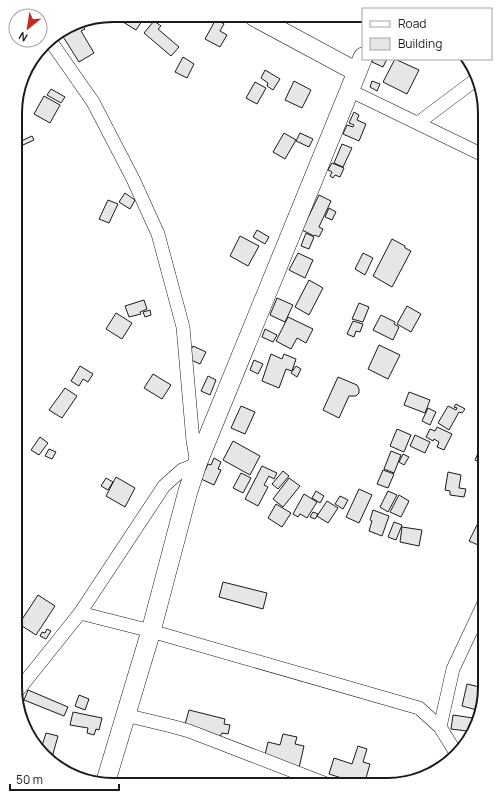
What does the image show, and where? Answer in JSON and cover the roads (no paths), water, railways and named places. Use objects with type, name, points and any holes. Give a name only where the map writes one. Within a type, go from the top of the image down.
[{"type":"street","points":[[106,777],[151,631],[186,498],[197,464],[360,64],[267,22]]},
{"type":"street","points":[[53,45],[93,102],[133,179],[158,234],[183,326],[193,441],[197,464]]},
{"type":"street","points":[[418,123],[472,82]]},
{"type":"street","points":[[349,90],[478,153]]},
{"type":"street","points":[[22,686],[80,613],[164,486],[182,470],[197,464]]},
{"type":"street","points":[[80,613],[151,631],[419,708],[440,727],[453,748]]},
{"type":"street","points":[[440,727],[453,669],[478,616]]},
{"type":"street","points":[[125,715],[189,732],[311,778]]}]
